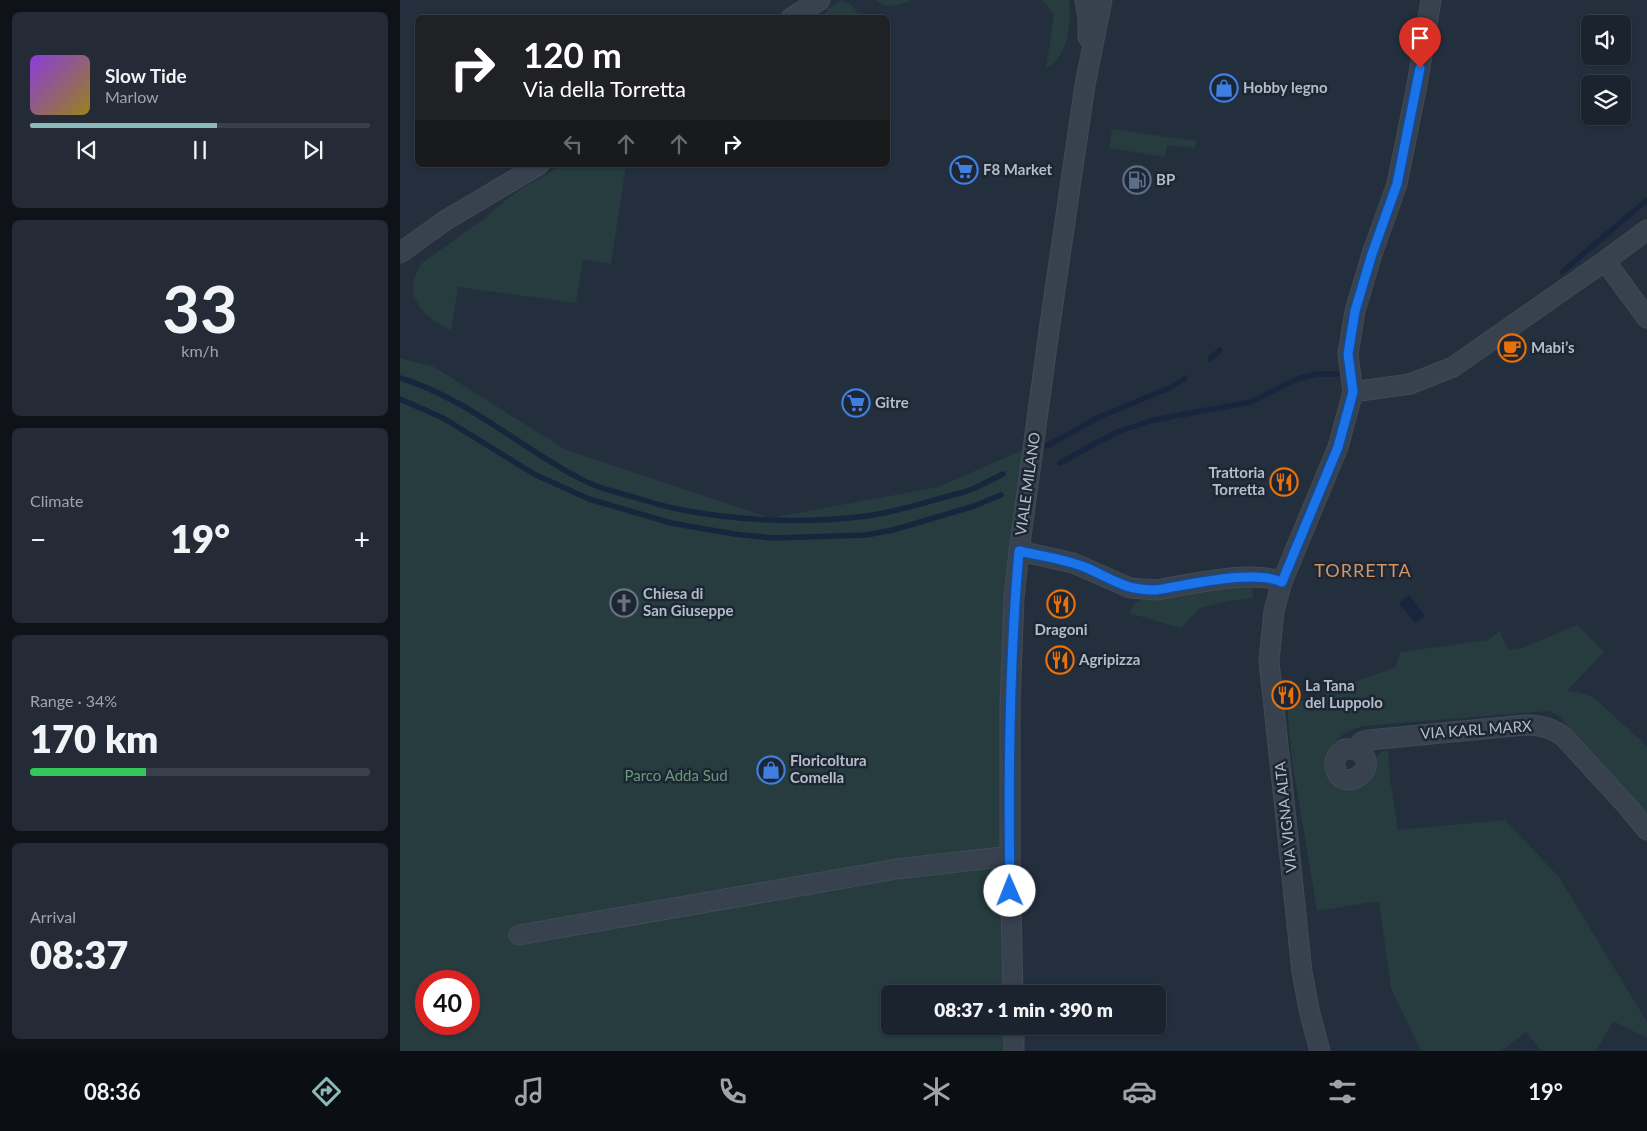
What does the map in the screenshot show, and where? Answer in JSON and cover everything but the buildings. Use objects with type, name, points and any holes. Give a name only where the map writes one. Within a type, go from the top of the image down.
[{"type":"street","points":[[796,15],[820,0]]},
{"type":"street","name":"VIALE MILANO","points":[[1085,0],[1088,18],[1088,68]]},
{"type":"street","name":"VIALE MILANO","points":[[1013,985],[1010,856],[1012,646],[1019,551],[1088,68],[1102,0]]},
{"type":"street","points":[[1431,0],[1417,85],[1397,184],[1372,254],[1355,311],[1348,354],[1353,392],[1410,384],[1453,367],[1647,230]]},
{"type":"street","points":[[400,253],[454,216],[535,167]]},
{"type":"street","points":[[1605,261],[1647,318]]},
{"type":"street","name":"VIA VIGNA ALTA","points":[[1320,1051],[1310,1014],[1302,972],[1269,661],[1274,611],[1282,582],[1338,447],[1353,392]]},
{"type":"street","points":[[1019,551],[1073,563],[1116,583],[1143,590],[1156,590],[1255,576],[1273,578],[1282,582]]},
{"type":"street","name":"VIA KARL MARX","points":[[1355,749],[1362,742],[1374,738],[1540,725],[1553,729],[1563,736],[1647,830]]},
{"type":"street","points":[[519,935],[897,869],[1010,856]]},
{"type":"street","points":[[1014,1035],[1014,1051]]},
{"type":"green space","points":[[876,0],[911,0],[902,4],[888,6]]},
{"type":"green space","points":[[1042,0],[1069,0],[1069,29],[1064,48],[1054,63],[1046,69],[1054,14]]},
{"type":"green space","points":[[841,1],[853,6],[858,15],[824,15],[829,8]]},
{"type":"green space","points":[[1112,129],[1196,141],[1195,148],[1167,145],[1165,157],[1109,148]]},
{"type":"green space","points":[[559,167],[626,167],[611,264],[583,259],[576,303],[458,287],[451,330],[431,318],[417,303],[414,295],[413,285],[422,263],[488,216],[514,194]]},
{"type":"green space","name":"Parco Adda Sud","points":[[400,358],[434,367],[566,450],[770,518],[938,487],[1025,449],[1003,664],[1000,851],[1004,985],[881,985],[881,1035],[1004,1035],[1005,1051],[400,1051]]},
{"type":"green space","points":[[1252,584],[1253,598],[1228,601],[1200,608],[1181,628],[1129,613],[1134,604],[1141,600]]},
{"type":"green space","points":[[1577,625],[1604,652],[1567,691],[1593,697],[1647,746],[1647,816],[1558,715],[1548,711],[1363,726],[1340,737],[1332,746],[1326,758],[1351,788],[1367,783],[1378,755],[1388,750],[1398,830],[1505,820],[1559,877],[1647,1022],[1647,1038],[1613,1021],[1596,1051],[1541,1051],[1526,1032],[1501,1051],[1421,1051],[1391,988],[1379,901],[1317,911],[1292,760],[1287,703],[1315,699],[1335,691],[1335,689],[1396,667],[1400,652],[1488,640],[1500,631],[1508,650],[1523,648]]},
{"type":"water","points":[[1409,595],[1425,616],[1415,623],[1399,603]]},
{"type":"waterway","points":[[1562,272],[1647,200]]},
{"type":"waterway","points":[[1210,359],[1220,350]]},
{"type":"waterway","points":[[1060,463],[1120,431],[1153,420],[1251,402],[1297,379],[1316,374],[1338,374]]},
{"type":"waterway","points":[[400,378],[447,397],[555,464],[590,483],[660,505],[701,513],[772,520],[820,520],[866,516],[903,509],[964,492],[1003,474]]},
{"type":"waterway","points":[[1047,446],[1101,416],[1172,387],[1185,378]]},
{"type":"waterway","points":[[400,399],[443,418],[534,474],[589,499],[671,523],[734,534],[773,538],[866,535],[893,530],[974,506],[1001,495]]},
{"type":"place","name":"Hobby legno","points":[[1224,88]]},
{"type":"place","name":"F8 Market","points":[[964,170]]},
{"type":"place","name":"BP","points":[[1137,180]]},
{"type":"place","name":"Mabi’s","points":[[1512,348]]},
{"type":"place","name":"Gitre","points":[[856,403]]},
{"type":"place","name":"Trattoria Torretta","points":[[1284,482]]},
{"type":"place","name":"Chiesa di San Giuseppe","points":[[624,603]]},
{"type":"place","name":"Dragoni","points":[[1061,604]]},
{"type":"place","name":"Agripizza","points":[[1060,660]]},
{"type":"place","name":"La Tana del Luppolo","points":[[1286,695]]},
{"type":"place","name":"Floricoltura Comella","points":[[771,770]]},
{"type":"district","name":"TORRETTA","points":[[1363,571]]},
{"type":"route","points":[[1010,891],[1010,704],[1014,598],[1019,551],[1073,563],[1116,583],[1143,590],[1156,590],[1255,576],[1273,578],[1282,582],[1338,447],[1353,392],[1348,354],[1355,311],[1372,254],[1397,184],[1420,68]]}]
